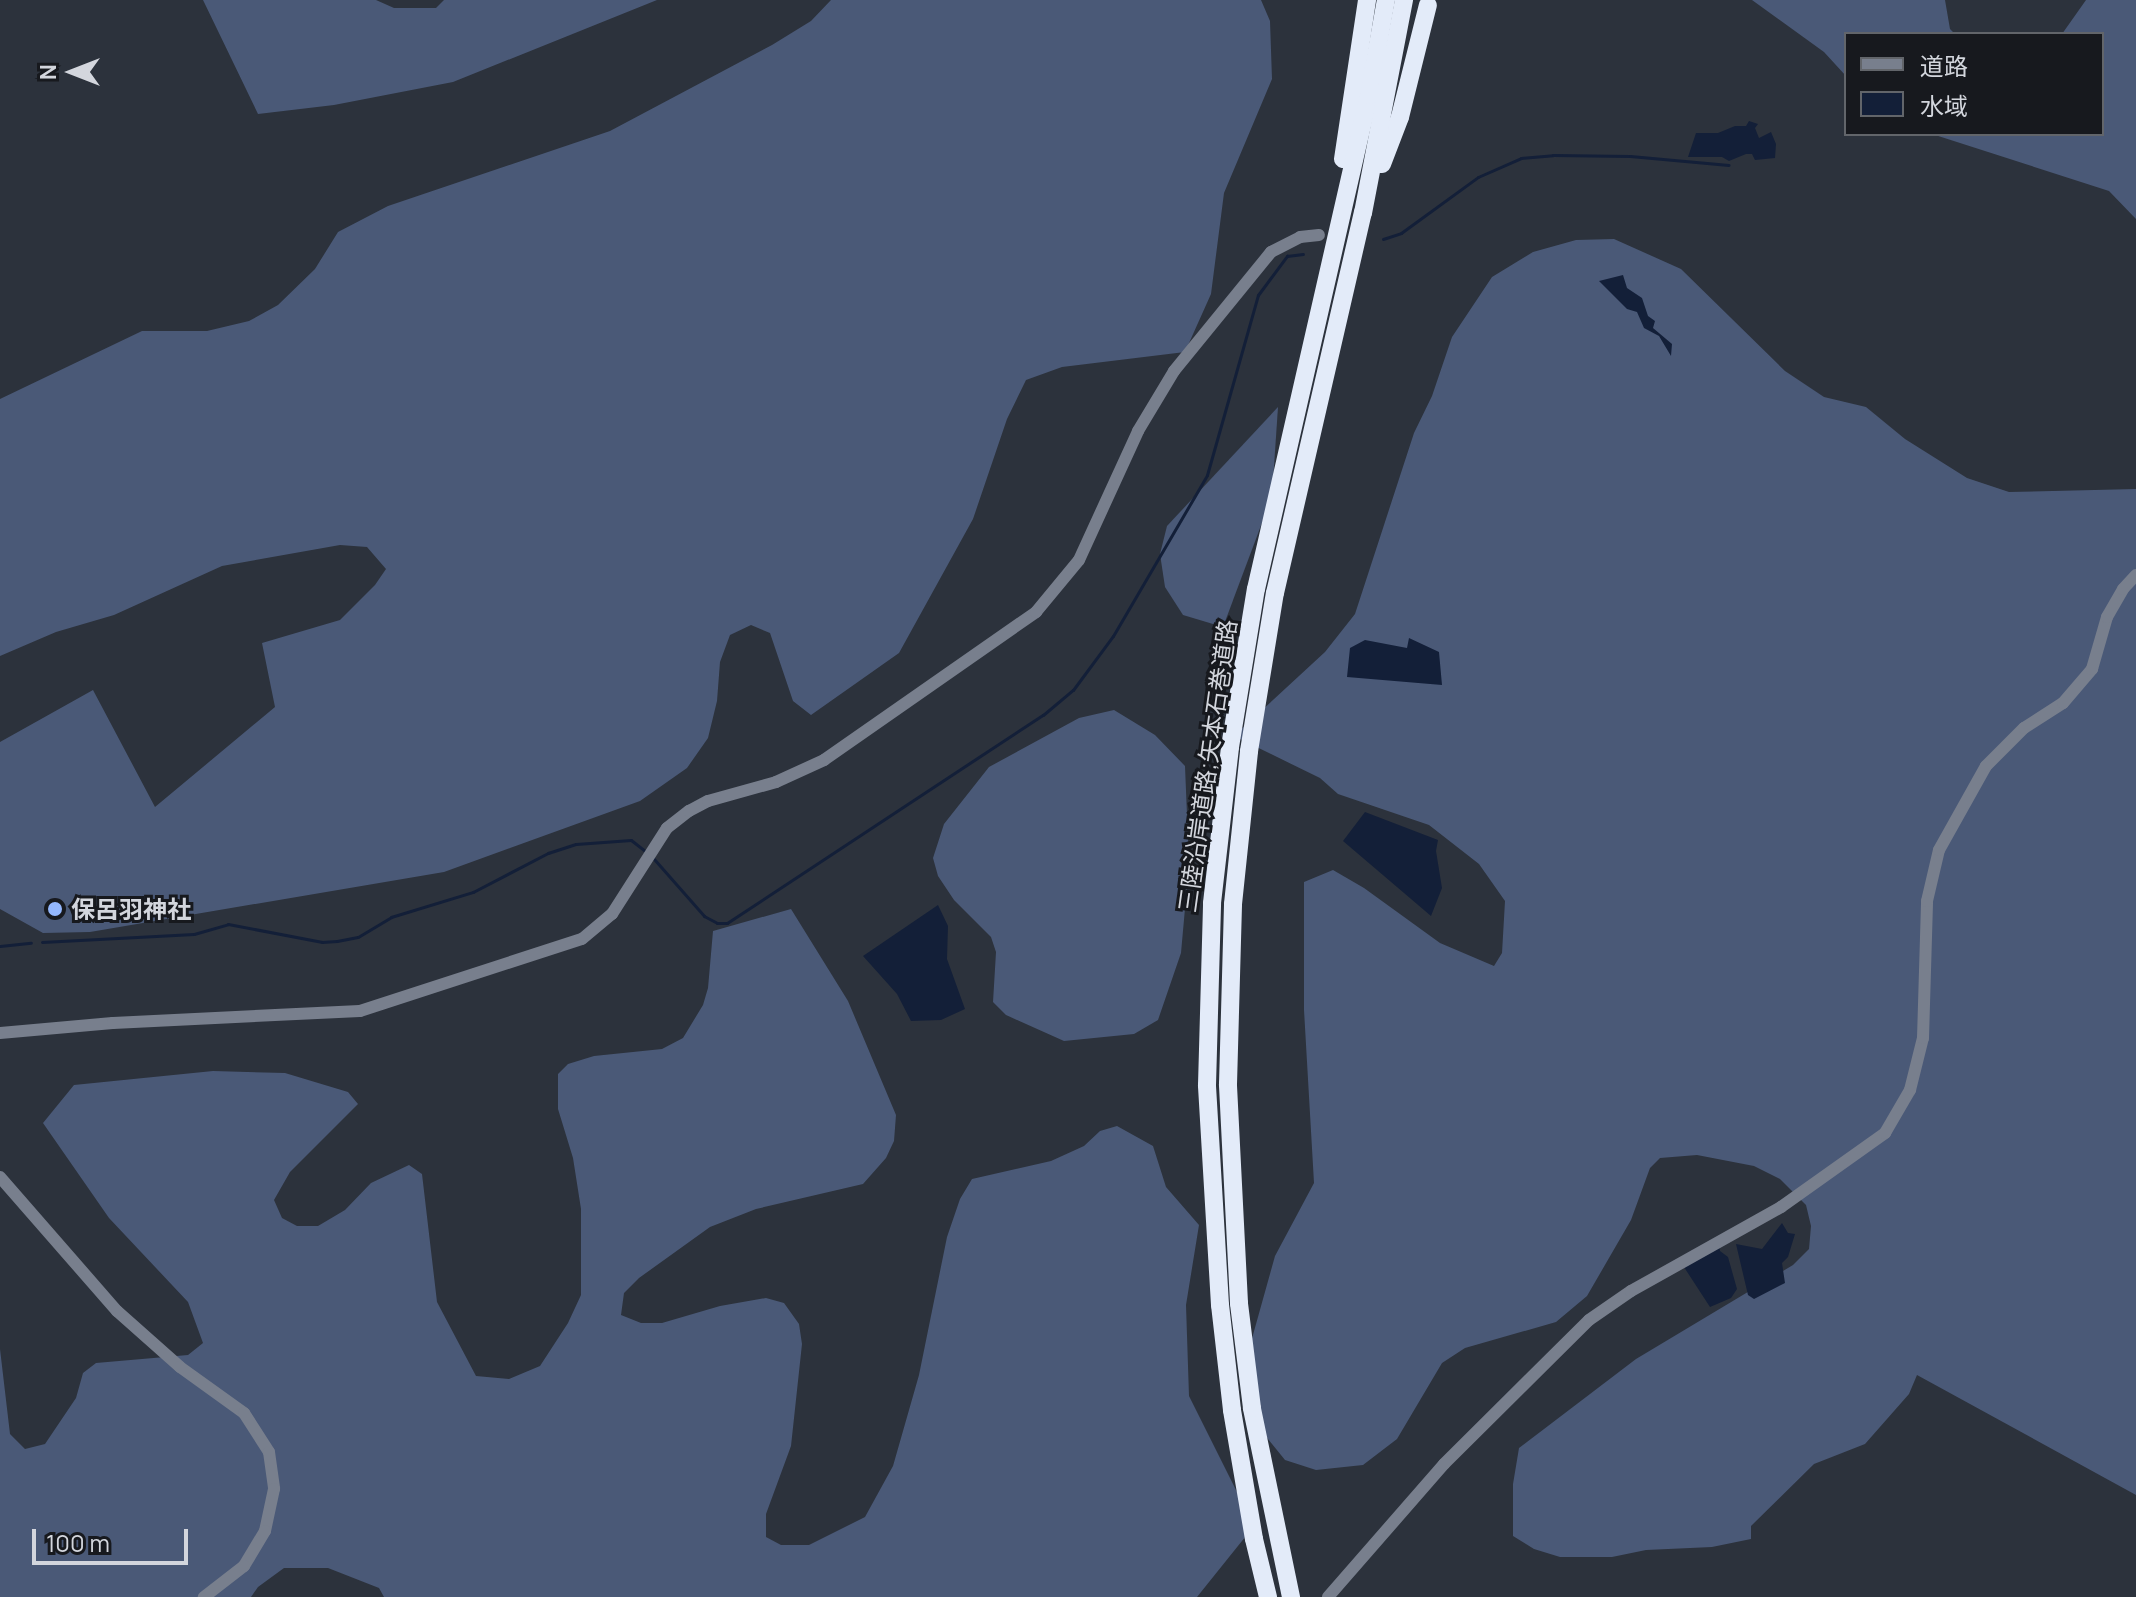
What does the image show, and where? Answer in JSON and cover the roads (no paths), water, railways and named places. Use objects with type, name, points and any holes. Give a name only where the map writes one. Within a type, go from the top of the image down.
[{"type":"highway","points":[[1308,363],[1367,0]]},
{"type":"highway","name":"三陸沿岸道路;矢本石巻道路","points":[[1268,1597],[1254,1539],[1232,1410],[1212,1193],[1207,987],[1219,829],[1256,589],[1369,95],[1386,0]]},
{"type":"highway","name":"三陸沿岸道路;矢本石巻道路","points":[[1291,1597],[1252,1408],[1239,1303],[1228,1056],[1228,987],[1239,832],[1275,593],[1363,213],[1404,0]]},
{"type":"highway","points":[[1363,213],[1400,117],[1428,5]]},
{"type":"street","points":[[0,1033],[113,1023],[360,1011],[582,939],[612,914],[667,828],[689,811],[708,801],[776,782],[824,760],[1036,612],[1079,560],[1138,431],[1174,371],[1271,252],[1300,237],[1319,235]]},
{"type":"street","points":[[1328,1597],[1444,1464],[1589,1320],[1631,1291],[1781,1207],[1885,1133],[1910,1090],[1923,1038],[1927,901],[1939,850],[1986,766],[2024,728],[2063,703],[2092,669],[2107,617],[2123,589],[2136,575]]},
{"type":"street","points":[[0,1177],[117,1311],[180,1367],[244,1413],[269,1452],[274,1489],[265,1531],[244,1566],[204,1597]]},
{"type":"water","points":[[1749,121],[1758,124],[1755,128],[1759,138],[1771,132],[1776,144],[1775,158],[1755,160],[1752,154],[1729,161],[1722,157],[1688,157],[1696,133],[1718,133],[1735,126],[1746,126]]},
{"type":"water","points":[[1623,275],[1627,288],[1642,298],[1648,316],[1655,321],[1653,328],[1672,344],[1671,356],[1659,336],[1644,328],[1637,312],[1627,309],[1599,281]]},
{"type":"water","points":[[1409,638],[1439,652],[1442,685],[1347,677],[1350,648],[1365,640],[1407,648]]},
{"type":"water","points":[[1365,812],[1438,840],[1436,851],[1442,888],[1431,916],[1343,841]]},
{"type":"water","points":[[938,905],[948,926],[947,959],[965,1009],[941,1020],[911,1021],[897,994],[863,956]]},
{"type":"water","points":[[1782,1223],[1788,1233],[1795,1234],[1788,1257],[1782,1263],[1785,1283],[1754,1299],[1748,1295],[1736,1244],[1762,1249]]},
{"type":"water","points":[[1719,1244],[1720,1251],[1728,1257],[1737,1289],[1731,1298],[1710,1307],[1682,1264]]},
{"type":"waterway","points":[[1383,239],[1401,233],[1478,177],[1521,158],[1553,155],[1630,156],[1729,165]]},
{"type":"waterway","points":[[654,859],[704,916],[717,923],[727,923],[1043,715],[1073,690],[1113,636],[1207,475],[1258,295],[1287,256],[1303,254]]},
{"type":"waterway","points":[[42,942],[194,934],[228,924],[322,942],[337,941],[358,937],[391,917],[473,892],[548,853],[576,844],[631,840],[645,851]]},
{"type":"waterway","points":[[0,946],[31,943]]},
{"type":"place","name":"保呂羽神社","points":[[55,909]]}]
